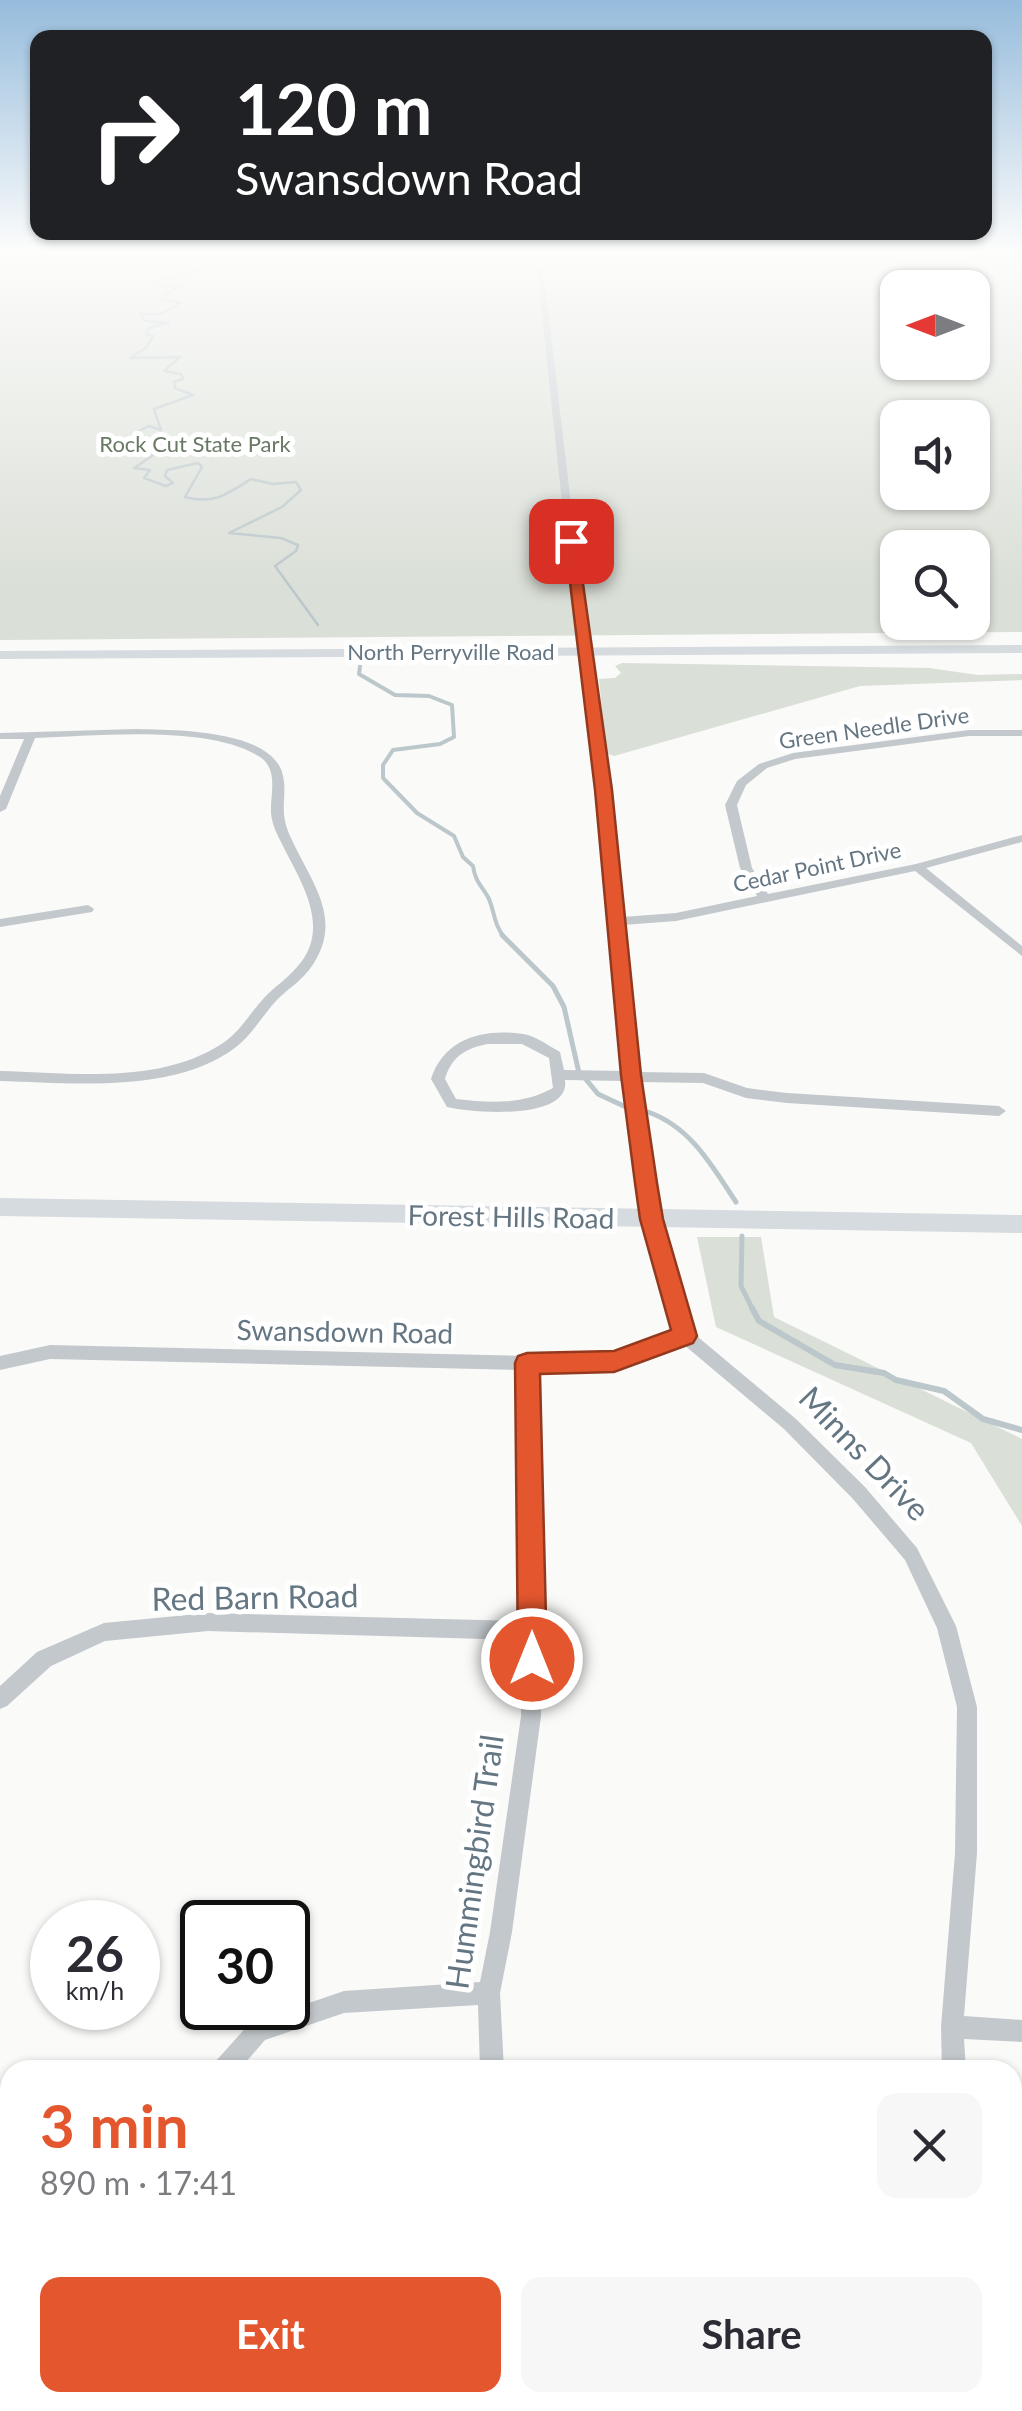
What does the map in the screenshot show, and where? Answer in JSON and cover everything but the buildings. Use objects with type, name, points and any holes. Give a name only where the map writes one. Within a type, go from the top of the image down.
[{"type":"main road","name":"North Perryville Road","points":[[0,655],[1022,638]]},
{"type":"main road","name":"North Perryville Road","points":[[0,643],[1022,650]]},
{"type":"main road","name":"Forest Hills Road","points":[[0,1206],[1021,1226]]},
{"type":"street","points":[[551,364],[618,921],[631,1075],[652,1219],[685,1336]]},
{"type":"street","name":"Green Needle Drive","points":[[764,898],[746,868],[732,805],[741,783],[763,766],[793,756],[969,734],[1022,733]]},
{"type":"street","points":[[0,736],[205,737],[264,755],[277,771],[278,818],[315,894],[322,933],[318,948],[303,970],[272,997],[255,1021],[228,1046],[201,1060],[165,1071],[119,1075],[0,1076]]},
{"type":"street","points":[[0,810],[30,736]]},
{"type":"street","name":"Cedar Point Drive","points":[[618,921],[676,917],[917,866],[1022,838]]},
{"type":"street","points":[[917,866],[1022,952]]},
{"type":"street","points":[[0,923],[88,909]]},
{"type":"street","points":[[487,1038],[524,1038],[556,1055],[558,1075],[560,1090],[540,1104],[492,1110],[452,1102],[438,1079],[442,1062],[458,1045],[487,1038]]},
{"type":"street","points":[[558,1075],[704,1078],[746,1093],[787,1098],[999,1111]]},
{"type":"street","name":"Swansdown Road","points":[[0,1363],[50,1352],[527,1363],[614,1361],[685,1336]]},
{"type":"street","name":"Minns Drive","points":[[685,1336],[790,1424],[859,1492],[911,1554],[946,1626],[967,1707],[966,1853],[952,2027],[954,2060]]},
{"type":"street","name":"Hummingbird Trail","points":[[492,2060],[489,1993],[531,1716],[527,1363]]},
{"type":"street","name":"Red Barn Road","points":[[0,1699],[44,1659],[104,1632],[208,1622],[533,1631]]},
{"type":"street","points":[[232,2060],[258,2030],[344,2002],[489,1993]]},
{"type":"street","points":[[952,2027],[1022,2030]]},
{"type":"green space","name":"Rock Cut State Park","points":[[0,364],[880,364],[880,380],[990,380],[990,364],[1022,364],[1022,632],[990,632],[990,530],[880,530],[880,633],[0,640]]},
{"type":"green space","points":[[622,663],[929,668],[978,675],[1022,674],[1022,680],[860,686],[614,756],[606,753],[599,679],[615,678],[621,673],[615,666]]},
{"type":"green space","points":[[697,1237],[761,1237],[774,1317],[1022,1439],[1022,1526],[971,1443],[716,1327]]},
{"type":"waterway","points":[[173,364],[164,371],[181,374],[183,379],[174,382],[175,388],[193,395],[154,409],[161,430],[149,426],[139,431],[138,440],[144,451],[155,454],[134,468],[150,470],[144,478],[166,486],[173,483],[165,476],[167,470],[198,463],[202,467],[185,497],[204,500],[220,497],[251,479],[273,484],[296,482],[301,490],[282,507],[229,533],[281,538],[298,545],[296,551],[275,566],[318,625]]},
{"type":"waterway","points":[[360,666],[359,674],[395,695],[429,696],[452,705],[454,737],[440,744],[393,750],[383,765],[383,778],[417,813],[454,836],[463,857],[473,866],[505,938]]},
{"type":"waterway","points":[[502,935],[505,938]]},
{"type":"waterway","points":[[505,938],[553,986],[564,1007],[579,1073]]},
{"type":"waterway","points":[[584,1077],[598,1094],[628,1108]]},
{"type":"waterway","points":[[648,1112],[677,1127],[688,1138],[736,1202]]},
{"type":"waterway","points":[[742,1236],[741,1286],[752,1308]]},
{"type":"waterway","points":[[752,1308],[759,1321],[835,1365],[884,1373],[896,1380],[944,1391],[983,1419],[1022,1430]]},
{"type":"route","points":[[532,1659],[527,1363],[614,1361],[685,1336],[652,1219],[646,1183],[631,1075],[604,790],[571,541]]}]
